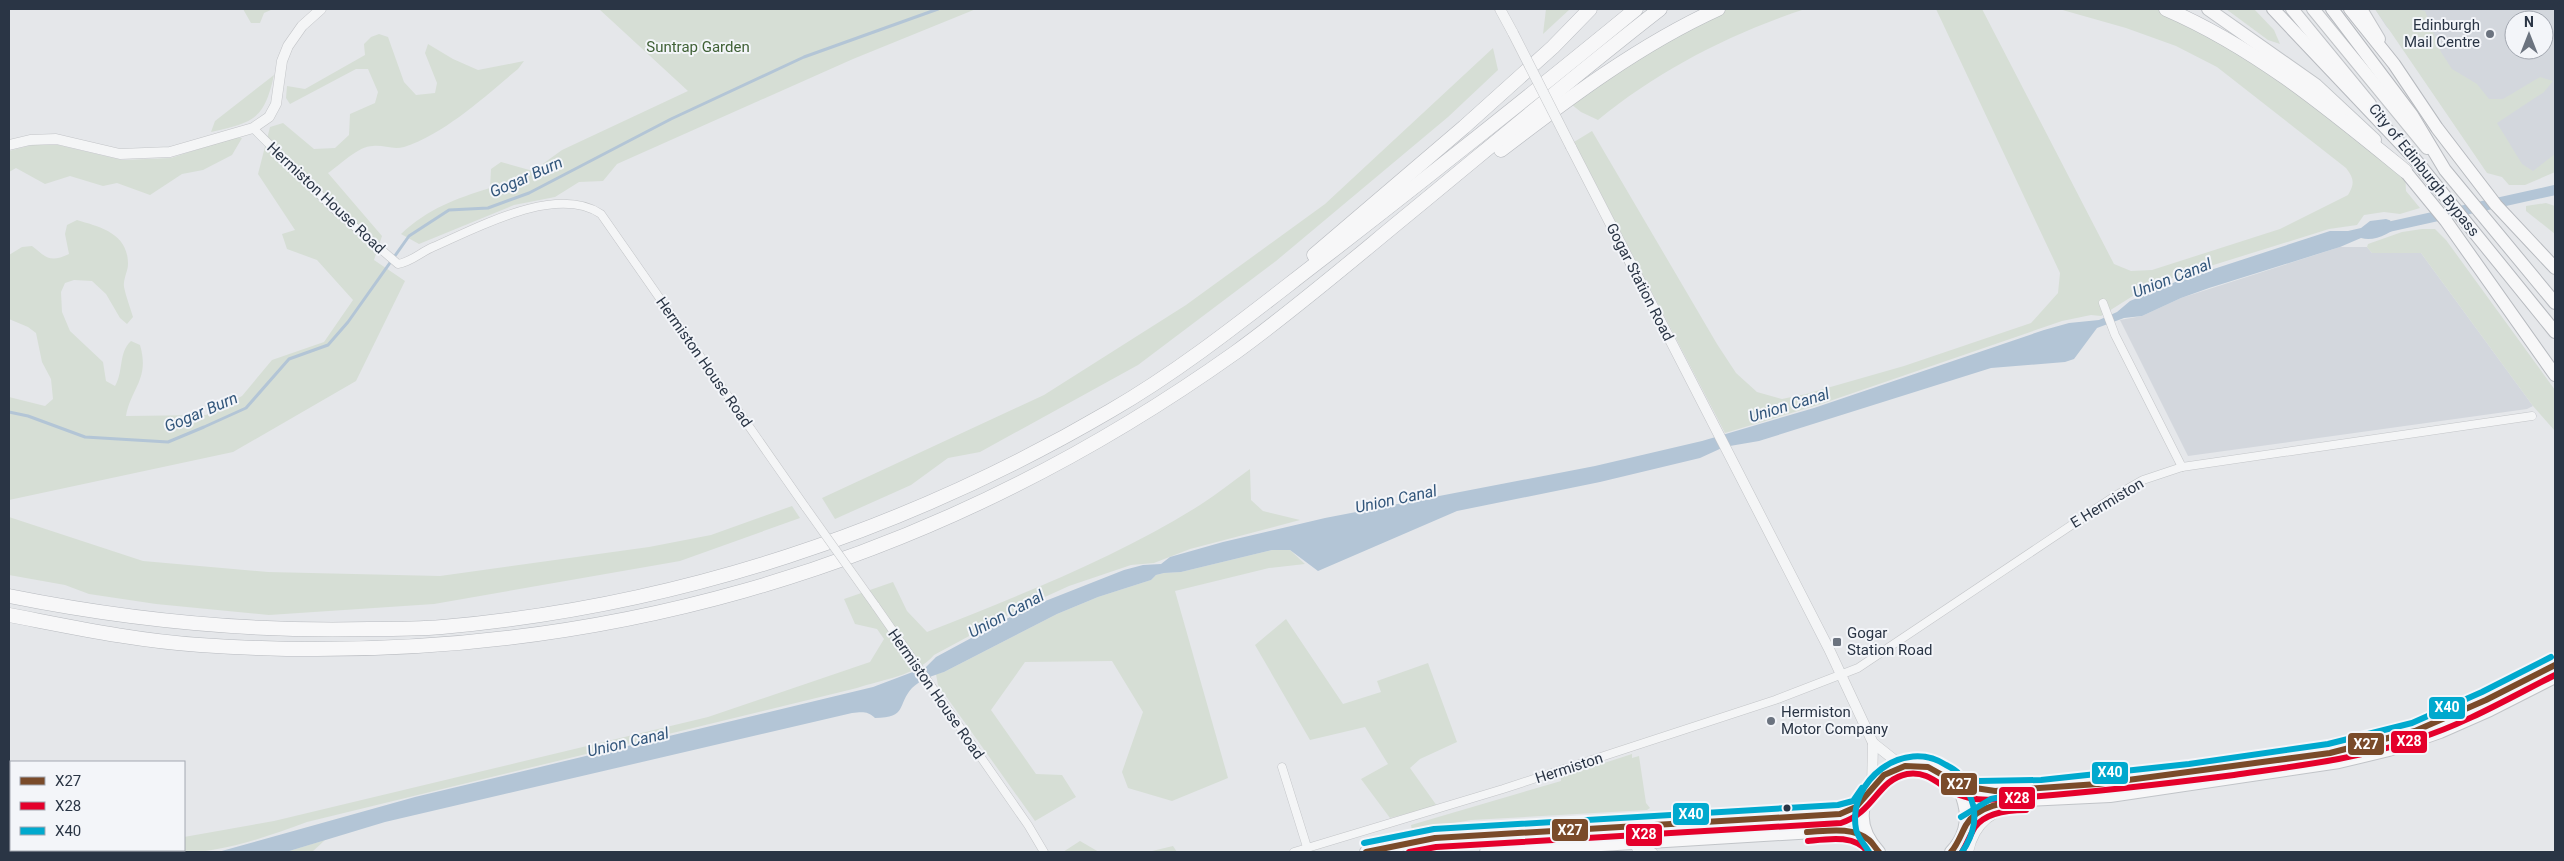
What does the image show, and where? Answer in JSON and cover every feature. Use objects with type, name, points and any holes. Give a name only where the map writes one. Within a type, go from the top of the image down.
[{"type":"highway","points":[[1249,315],[1328,241],[1464,127],[1553,47],[1590,9]]},
{"type":"highway","points":[[9,596],[99,613],[212,626],[302,631],[438,628],[531,617],[646,597],[765,565],[860,532],[949,495],[1036,452],[1114,409],[1184,363],[1416,185],[1636,9]]},
{"type":"highway","points":[[1312,294],[1660,9]]},
{"type":"highway","points":[[9,615],[80,629],[196,645],[305,650],[427,647],[530,637],[653,615],[766,586],[850,557],[897,540],[1009,490],[1108,436],[1167,399],[1238,351],[1566,100],[1631,57],[1718,9]]},
{"type":"highway","points":[[2166,9],[2213,31],[2290,80],[2405,171]]},
{"type":"main road","points":[[2208,9],[2316,84],[2349,114],[2405,171],[2446,221],[2555,376]]},
{"type":"main road","points":[[2273,9],[2414,158]]},
{"type":"main road","name":"City of Edinburgh Bypass","points":[[2292,9],[2555,332]]},
{"type":"main road","name":"City of Edinburgh Bypass","points":[[2313,9],[2555,303]]},
{"type":"main road","points":[[2332,9],[2412,115],[2445,170]]},
{"type":"main road","points":[[2350,9],[2394,64]]},
{"type":"main road","points":[[2361,9],[2394,64],[2437,128],[2496,205],[2555,268]]},
{"type":"main road","points":[[1955,784],[1978,790],[2042,789],[2190,773],[2330,753],[2415,730],[2486,700],[2555,665]]},
{"type":"main road","points":[[1951,852],[1964,830],[1990,806],[2009,801],[2110,796],[2339,762],[2389,750],[2440,732],[2490,710],[2555,677]]},
{"type":"main road","points":[[1366,852],[1435,838],[1840,814],[1858,808],[1870,790],[1885,774],[1902,766],[1922,765],[1931,767],[1948,777],[1963,796],[1966,810],[1964,830]]},
{"type":"main road","points":[[1870,790],[1863,816],[1869,839],[1878,852]]},
{"type":"main road","points":[[1486,852],[1831,831],[1854,834],[1869,839]]},
{"type":"street","points":[[9,145],[30,140],[56,139],[120,154],[170,152],[253,128],[269,117],[276,104],[282,61],[288,46],[302,26],[321,9]]},
{"type":"street","name":"Gogar Station Road","points":[[1500,9],[1842,675],[1873,743],[1902,766]]},
{"type":"street","name":"Hermiston House Road","points":[[253,128],[333,208],[398,264],[486,224],[524,210],[573,204],[593,209],[601,214],[1028,825],[1044,852]]},
{"type":"street","points":[[2102,303],[2115,334],[2182,467]]},
{"type":"street","name":"E Hermiston","points":[[1842,675],[1858,668],[2115,496],[2143,480],[2182,467],[2532,416]]},
{"type":"street","name":"Hermiston","points":[[1294,852],[1504,789],[1775,700],[1842,675]]},
{"type":"street","name":"Gogar Station Road","points":[[1870,790],[1873,743]]},
{"type":"street","points":[[1282,767],[1307,847]]},
{"type":"street","points":[[1968,852],[1976,830],[1989,815],[2008,808],[2030,806],[2048,800]]},
{"type":"street","points":[[1960,852],[1964,830]]},
{"type":"street","points":[[1594,845],[1646,848],[1653,852]]},
{"type":"shaded area","points":[[2375,9],[2555,9],[2555,169],[2519,175],[2386,26]]},
{"type":"shaded area","points":[[2340,247],[2367,247],[2372,253],[2421,253],[2533,406],[2527,409],[2188,456],[2120,320],[2142,316],[2181,298]]},
{"type":"green space","points":[[243,9],[273,9],[264,13],[260,23],[251,23]]},
{"type":"green space","name":"Suntrap Garden","points":[[599,9],[976,9],[853,59],[617,164],[603,181],[579,182],[555,197],[514,205],[419,244],[401,234],[422,217],[443,205],[490,188],[491,169],[501,162],[533,171],[562,150],[688,91]]},
{"type":"green space","points":[[1546,9],[1570,9],[1543,34]]},
{"type":"green space","points":[[1718,9],[1805,9],[1750,30],[1696,55],[1645,85],[1598,120],[1581,112],[1566,100]]},
{"type":"green space","points":[[1936,9],[1982,9],[2114,264],[2131,271],[2152,270],[2280,229],[2348,195],[2353,184],[2352,178],[2346,168],[2217,67],[2176,46],[2126,28],[2059,9],[2166,9],[2205,27],[2405,171],[2406,191],[2420,208],[2400,214],[2384,212],[2364,215],[2357,225],[2329,229],[2175,277],[2136,294],[2101,316],[2091,315],[2062,321],[1821,404],[1725,433],[1574,142],[1592,131],[1717,344],[1736,373],[1757,392],[1782,399],[1806,394],[1904,366],[2031,323],[2058,293],[2060,273]]},
{"type":"green space","points":[[2226,9],[2254,9],[2274,30],[2280,44],[2268,40]]},
{"type":"green space","points":[[2375,9],[2416,9],[2425,11],[2441,52],[2452,69],[2477,84],[2489,99],[2503,99],[2540,77],[2553,81],[2544,92],[2497,123],[2522,164],[2533,171],[2555,154],[2555,172],[2525,185],[2509,185],[2502,177],[2487,173]]},
{"type":"green space","points":[[379,34],[388,37],[404,82],[416,95],[435,93],[437,83],[425,53],[428,44],[453,59],[478,70],[524,61],[518,69],[478,102],[435,133],[404,147],[377,146],[361,149],[328,173],[382,236],[374,260],[405,281],[356,381],[233,452],[9,500],[9,397],[45,406],[53,399],[51,379],[42,362],[36,333],[28,327],[9,319],[9,255],[22,247],[32,246],[41,254],[53,259],[69,254],[65,234],[67,225],[77,220],[95,225],[118,238],[127,253],[128,264],[124,287],[133,317],[127,324],[120,318],[106,294],[92,281],[74,280],[65,283],[61,292],[62,312],[70,331],[103,362],[106,381],[115,386],[127,346],[131,341],[140,345],[143,366],[139,383],[128,406],[126,416],[206,415],[242,396],[272,360],[324,342],[353,300],[317,260],[287,249],[282,234],[295,230],[258,174],[270,127],[283,123],[314,149],[335,148],[349,135],[350,114],[375,103],[378,92],[368,69],[356,69],[290,104],[286,98],[287,86],[305,89],[365,55],[364,44],[371,37]]},
{"type":"green space","points":[[1493,48],[1498,70],[1448,117],[1276,261],[1138,365],[980,452],[948,458],[911,485],[835,519],[822,498],[1044,395],[1186,305],[1325,204]]},
{"type":"green space","points":[[274,75],[266,101],[255,117],[238,125],[211,132],[215,121]]},
{"type":"green space","points":[[235,137],[242,138],[232,155],[203,170],[182,174],[150,195],[117,183],[103,186],[70,176],[45,184],[16,168],[9,172],[9,151],[32,145],[58,145],[122,160],[171,158]]},
{"type":"green space","points":[[2546,203],[2555,206],[2555,234],[2526,211],[2526,206]]},
{"type":"green space","points":[[2435,229],[2446,240],[2555,390],[2555,431],[2533,406],[2421,253],[2372,253],[2367,247],[2368,244],[2402,232]]},
{"type":"green space","points":[[1250,469],[1251,500],[1263,511],[1300,520],[1190,549],[1154,563],[1131,565],[1069,586],[1025,606],[934,655],[927,662],[909,672],[857,688],[307,822],[263,837],[221,848],[200,852],[178,853],[140,851],[185,851],[185,837],[274,821],[708,717],[870,662],[884,639],[877,629],[855,624],[844,599],[893,582],[907,611],[927,632],[1032,590],[1102,559],[1168,524],[1213,496]]},
{"type":"green space","points":[[792,506],[800,518],[680,561],[434,604],[269,615],[156,604],[89,594],[65,585],[9,575],[9,517],[143,561],[268,572],[440,576],[649,547],[711,535]]},
{"type":"green space","points":[[1272,550],[1290,550],[1305,564],[1269,568],[1175,591],[1228,778],[1172,801],[1128,788],[1122,772],[1143,712],[1112,661],[1025,662],[991,710],[1036,774],[1062,775],[1076,797],[1035,821],[938,685],[936,674],[944,672],[1057,614],[1098,597],[1151,580],[1156,575],[1181,572]]},
{"type":"green space","points":[[1286,619],[1343,704],[1381,692],[1377,681],[1428,663],[1457,742],[1420,759],[1410,768],[1437,806],[1390,818],[1361,779],[1388,764],[1365,727],[1310,740],[1255,645]]},
{"type":"green space","points":[[1632,754],[1632,758],[1639,756],[1646,803],[1650,808],[1647,810],[1471,820],[1412,831],[1411,825],[1561,781],[1561,777]]},
{"type":"green space","points":[[325,840],[312,852],[286,852]]},
{"type":"green space","points":[[1080,841],[1099,852],[1063,852]]},
{"type":"green space","points":[[1173,846],[1177,852],[1148,852]]},
{"type":"water","points":[[2386,219],[2401,224],[2392,231],[2377,238],[2361,238],[2340,247],[2209,288],[2181,298],[2142,316],[2124,318],[2097,328],[2074,359],[2065,362],[1991,368],[1759,441],[1724,447],[1700,458],[1600,482],[1457,511],[1318,571],[1290,550],[1272,550],[1181,572],[1156,575],[1151,580],[1098,597],[1057,614],[944,672],[923,680],[915,685],[907,694],[900,709],[893,716],[875,718],[865,712],[852,713],[385,822],[286,852],[218,852],[415,797],[873,687],[926,667],[936,657],[1025,609],[1124,570],[1143,565],[1161,564],[1170,557],[1223,542],[1325,518],[1595,466],[1702,441],[1814,408],[2044,330],[2069,323],[2099,320],[2117,312],[2130,301],[2180,280],[2330,231],[2348,231],[2361,228],[2370,221]]},
{"type":"water","points":[[10,840],[10,851],[130,852],[9,852]]},
{"type":"pier","points":[[2550,180],[2554,200],[2537,194]]},
{"type":"pier","points":[[2390,217],[2403,224],[2393,234],[2391,226]]},
{"type":"waterway","name":"Gogar Burn","points":[[9,412],[28,416],[85,437],[168,442],[204,427],[246,408],[289,359],[328,345],[348,322],[409,236],[449,210],[488,208],[529,193],[671,119],[804,57],[938,9]]},
{"type":"waterway","name":"Union Canal","points":[[2388,227],[2555,190]]},
{"type":"transit line","name":"X40","points":[[1957,776],[1979,781],[2041,780],[2189,764],[2328,744],[2412,723],[2482,692],[2551,657]]},
{"type":"transit line","name":"X27","points":[[1366,852],[1435,838],[1840,814],[1856,807],[1884,775],[1905,766],[1928,767],[1962,786],[1995,791],[2098,784],[2330,753],[2415,731],[2486,700],[2555,665]]},
{"type":"transit line","name":"X28","points":[[1409,852],[1436,847],[1841,823],[1861,812],[1882,789],[1897,777],[1907,774],[1920,774],[1957,794],[1969,798],[1988,800],[2147,786],[2304,765],[2372,752],[2435,733],[2488,710],[2555,675]]},
{"type":"transit line","name":"X40","points":[[1869,852],[1859,838],[1856,829],[1856,811],[1860,795],[1869,780],[1882,768],[1897,760],[1913,756],[1930,758],[1946,765],[1956,771],[1962,778],[1974,809],[1974,824],[1970,839],[1962,852]]},
{"type":"transit line","name":"X40","points":[[1364,843],[1434,829],[1838,805],[1853,801],[1862,788]]},
{"type":"transit line","name":"X40","points":[[1961,817],[1991,799],[2025,792]]},
{"type":"transit line","name":"X27","points":[[1951,852],[1966,825],[1977,813],[2009,802],[2026,801]]},
{"type":"transit line","name":"X28","points":[[1962,852],[1975,827],[1985,818],[2005,811],[2026,810]]},
{"type":"transit line","name":"X27","points":[[1807,832],[1839,830],[1855,833],[1869,840],[1879,852]]},
{"type":"transit line","name":"X28","points":[[1808,841],[1848,840],[1856,842],[1868,852]]},
{"type":"place","name":"Edinburgh Mail Centre","points":[[2490,34]]},
{"type":"place","name":"Gogar Station Road","points":[[1837,642]]},
{"type":"place","name":"Hermiston Motor Company","points":[[1771,721]]}]
